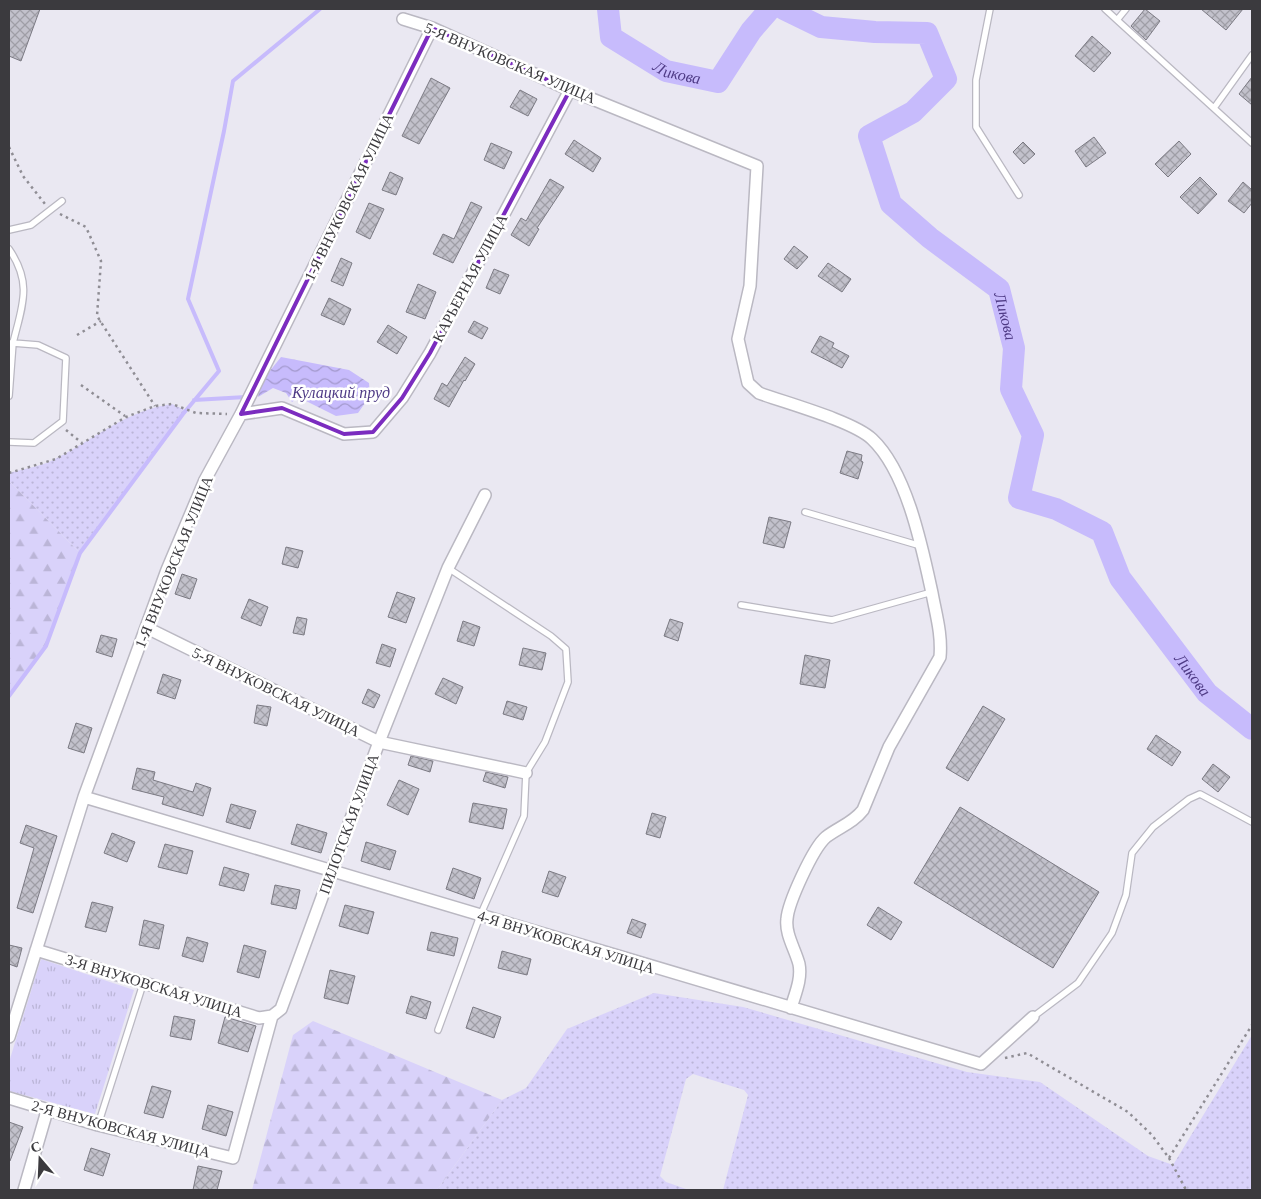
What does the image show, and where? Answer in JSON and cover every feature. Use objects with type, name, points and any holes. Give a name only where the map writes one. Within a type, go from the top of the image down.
[{"type":"street","name":"5-Я ВНУКОВСКАЯ УЛИЦА","points":[[402,19],[432,28],[570,90],[756,166],[750,286],[738,339],[748,383],[759,393],[851,426],[871,438],[886,455],[902,486],[921,546]]},
{"type":"street","name":"1-Я ВНУКОВСКАЯ УЛИЦА","points":[[9,1037],[84,797],[167,570],[205,480],[241,414],[432,28]]},
{"type":"street","name":"КАРЬЕРНАЯ УЛИЦА","points":[[241,414],[282,408],[344,434],[373,432],[402,398],[430,353],[570,90]]},
{"type":"street","name":"ПИЛОТСКАЯ УЛИЦА","points":[[233,1158],[272,1016],[281,1009],[379,742],[448,568],[486,495]]},
{"type":"street","points":[[791,1008],[799,982],[799,965],[787,918],[810,858],[825,838],[852,821],[863,810],[890,747],[940,657],[942,641],[921,546]]},
{"type":"street","name":"5-Я ВНУКОВСКАЯ УЛИЦА","points":[[147,628],[379,742],[526,773]]},
{"type":"street","name":"4-Я ВНУКОВСКАЯ УЛИЦА","points":[[84,797],[981,1064]]},
{"type":"street","name":"3-Я ВНУКОВСКАЯ УЛИЦА","points":[[36,950],[259,1018],[272,1016]]},
{"type":"street","points":[[981,1064],[1033,1016]]},
{"type":"street","name":"2-Я ВНУКОВСКАЯ УЛИЦА","points":[[9,1098],[47,1111],[233,1158]]},
{"type":"street","points":[[24,1190],[47,1111]]},
{"type":"lane","points":[[990,9],[976,80],[976,127],[1019,194]]},
{"type":"lane","points":[[1105,9],[1252,143]]},
{"type":"lane","points":[[1117,20],[1126,9]]},
{"type":"lane","points":[[1214,108],[1252,55]]},
{"type":"lane","points":[[9,230],[31,225],[62,201]]},
{"type":"lane","points":[[9,249],[24,279],[25,298],[11,343],[9,396]]},
{"type":"lane","points":[[9,442],[34,443],[63,421],[66,358],[38,345],[11,343]]},
{"type":"lane","points":[[805,512],[921,546]]},
{"type":"lane","points":[[438,1030],[480,916],[524,816],[526,773],[545,742],[568,682],[566,649],[551,636],[448,568]]},
{"type":"lane","points":[[741,605],[832,620],[932,592]]},
{"type":"lane","points":[[1033,1016],[1078,984],[1112,934],[1126,895],[1132,853],[1153,827],[1200,794],[1252,822]]},
{"type":"lane","points":[[98,1124],[143,984]]},
{"type":"path","points":[[9,147],[23,176],[50,210],[86,228],[101,261],[97,316],[155,406]]},
{"type":"path","points":[[78,335],[101,321]]},
{"type":"path","points":[[81,385],[126,417]]},
{"type":"path","points":[[9,473],[56,459],[126,417],[155,406],[172,404],[196,413],[241,414]]},
{"type":"path","points":[[66,430],[82,443]]},
{"type":"path","points":[[1170,1158],[1252,1026]]},
{"type":"path","points":[[981,1064],[1027,1053],[1128,1112],[1152,1135],[1170,1158],[1186,1190]]},
{"type":"highlighted area","points":[[432,28],[570,90],[430,353],[402,398],[373,432],[344,434],[282,408],[241,414]]},
{"type":"green space","points":[[172,404],[185,410],[80,553],[9,481],[9,473],[52,461],[126,418],[156,407]]},
{"type":"green space","points":[[9,481],[80,553],[46,646],[9,696]]},
{"type":"green space","points":[[41,959],[134,990],[95,1114],[9,1091],[9,1062]]},
{"type":"green space","points":[[654,993],[743,1007],[967,1072],[1040,1082],[1148,1156],[1173,1165],[1252,1035],[1252,1190],[723,1190],[748,1095],[744,1090],[693,1074],[686,1079],[660,1176],[666,1182],[689,1190],[437,1190],[502,1100],[526,1088],[567,1029]]},
{"type":"green space","points":[[313,1021],[502,1100],[437,1190],[252,1190],[293,1035]]},
{"type":"water","name":"Кулацкий пруд","points":[[281,357],[349,370],[369,383],[370,396],[358,413],[336,416],[298,397],[292,402],[286,393],[273,388],[258,397],[261,382]]},
{"type":"building","points":[[9,9],[40,9],[21,61],[9,56]]},
{"type":"building","points":[[1145,9],[1160,21],[1146,40],[1131,26]]},
{"type":"building","points":[[1201,9],[1243,9],[1226,30]]},
{"type":"building","points":[[1092,36],[1111,53],[1094,72],[1075,56]]},
{"type":"building","points":[[1252,77],[1252,105],[1239,94]]},
{"type":"building","points":[[431,78],[450,88],[419,144],[402,136]]},
{"type":"building","points":[[520,90],[537,99],[528,116],[510,107]]},
{"type":"building","points":[[1094,137],[1106,153],[1086,167],[1075,151]]},
{"type":"building","points":[[574,140],[601,158],[593,172],[565,154]]},
{"type":"building","points":[[1179,141],[1191,154],[1168,177],[1155,164]]},
{"type":"building","points":[[1023,142],[1035,154],[1024,164],[1013,152]]},
{"type":"building","points":[[491,143],[512,152],[504,169],[484,160]]},
{"type":"building","points":[[390,172],[403,178],[396,195],[382,190]]},
{"type":"building","points":[[1200,177],[1217,194],[1198,214],[1180,197]]},
{"type":"building","points":[[550,179],[564,187],[537,228],[539,229],[529,246],[511,235],[521,218],[526,221]]},
{"type":"building","points":[[1243,182],[1252,190],[1252,203],[1244,213],[1228,201]]},
{"type":"building","points":[[471,202],[482,207],[453,263],[433,254],[443,234],[454,239]]},
{"type":"building","points":[[369,203],[384,209],[370,239],[356,232]]},
{"type":"building","points":[[794,246],[808,257],[797,269],[784,259]]},
{"type":"building","points":[[341,258],[352,263],[343,286],[331,281]]},
{"type":"building","points":[[828,263],[851,279],[842,292],[818,276]]},
{"type":"building","points":[[494,269],[509,275],[500,294],[486,288]]},
{"type":"building","points":[[418,284],[436,292],[425,319],[406,312]]},
{"type":"building","points":[[329,298],[351,309],[344,325],[321,315]]},
{"type":"building","points":[[474,321],[488,328],[482,339],[468,332]]},
{"type":"building","points":[[388,325],[407,337],[397,354],[377,342]]},
{"type":"building","points":[[820,336],[834,343],[832,347],[849,356],[842,368],[811,352]]},
{"type":"building","points":[[465,357],[475,364],[449,407],[434,399],[442,383],[447,386]]},
{"type":"building","points":[[847,451],[862,455],[861,461],[863,462],[858,479],[840,473]]},
{"type":"building","points":[[769,517],[791,522],[784,548],[763,543]]},
{"type":"building","points":[[286,547],[303,551],[298,568],[282,564]]},
{"type":"building","points":[[182,574],[197,579],[190,599],[175,594]]},
{"type":"building","points":[[397,592],[415,598],[406,623],[388,617]]},
{"type":"building","points":[[249,599],[268,607],[261,626],[241,618]]},
{"type":"building","points":[[297,617],[307,619],[304,635],[293,633]]},
{"type":"building","points":[[670,619],[683,623],[678,641],[664,636]]},
{"type":"building","points":[[463,621],[480,627],[474,646],[457,641]]},
{"type":"building","points":[[101,635],[117,639],[112,657],[96,652]]},
{"type":"building","points":[[382,644],[396,649],[390,667],[376,663]]},
{"type":"building","points":[[523,648],[546,653],[542,670],[519,665]]},
{"type":"building","points":[[805,655],[830,660],[825,688],[800,684]]},
{"type":"building","points":[[163,674],[181,680],[175,699],[157,693]]},
{"type":"building","points":[[443,678],[463,687],[456,704],[435,694]]},
{"type":"building","points":[[368,689],[380,695],[374,708],[362,703]]},
{"type":"building","points":[[507,701],[527,707],[523,720],[503,714]]},
{"type":"building","points":[[257,705],[271,707],[267,726],[254,723]]},
{"type":"building","points":[[983,706],[1005,719],[968,781],[946,768]]},
{"type":"building","points":[[76,723],[92,728],[84,753],[68,748]]},
{"type":"building","points":[[1156,735],[1181,752],[1172,766],[1147,749]]},
{"type":"building","points":[[411,756],[433,761],[430,772],[408,765]]},
{"type":"building","points":[[1213,764],[1230,777],[1218,792],[1202,779]]},
{"type":"building","points":[[137,768],[155,772],[153,780],[193,792],[196,783],[211,788],[203,816],[162,804],[164,797],[132,789]]},
{"type":"building","points":[[486,772],[508,777],[505,788],[483,781]]},
{"type":"building","points":[[399,780],[419,789],[408,815],[387,805]]},
{"type":"building","points":[[473,803],[507,809],[503,829],[469,822]]},
{"type":"building","points":[[231,804],[256,811],[250,829],[226,822]]},
{"type":"building","points":[[960,807],[1099,892],[1053,968],[914,883]]},
{"type":"building","points":[[652,813],[666,817],[660,838],[646,834]]},
{"type":"building","points":[[297,824],[327,833],[321,853],[291,844]]},
{"type":"building","points":[[26,825],[57,836],[33,913],[17,908],[34,848],[20,843]]},
{"type":"building","points":[[112,833],[135,842],[127,862],[104,853]]},
{"type":"building","points":[[366,842],[396,851],[390,870],[361,861]]},
{"type":"building","points":[[165,844],[193,851],[187,874],[158,867]]},
{"type":"building","points":[[224,867],[249,874],[244,891],[219,885]]},
{"type":"building","points":[[453,868],[481,878],[474,899],[446,889]]},
{"type":"building","points":[[549,871],[566,877],[558,897],[542,892]]},
{"type":"building","points":[[275,885],[300,890],[296,909],[271,904]]},
{"type":"building","points":[[92,902],[113,907],[106,932],[85,927]]},
{"type":"building","points":[[345,905],[374,912],[368,934],[339,926]]},
{"type":"building","points":[[878,907],[902,922],[891,940],[867,925]]},
{"type":"building","points":[[632,919],[646,924],[641,938],[627,933]]},
{"type":"building","points":[[144,920],[164,925],[159,949],[139,945]]},
{"type":"building","points":[[431,932],[458,938],[454,956],[427,950]]},
{"type":"building","points":[[187,937],[208,943],[203,962],[182,956]]},
{"type":"building","points":[[9,945],[22,948],[17,967],[9,964]]},
{"type":"building","points":[[244,945],[266,951],[259,978],[237,972]]},
{"type":"building","points":[[502,951],[531,959],[527,975],[498,968]]},
{"type":"building","points":[[330,970],[355,976],[348,1004],[324,998]]},
{"type":"building","points":[[411,996],[431,1002],[426,1019],[406,1013]]},
{"type":"building","points":[[473,1007],[501,1017],[494,1038],[466,1028]]},
{"type":"building","points":[[174,1016],[195,1020],[191,1040],[170,1036]]},
{"type":"building","points":[[225,1017],[256,1026],[248,1052],[218,1043]]},
{"type":"building","points":[[152,1086],[171,1091],[163,1118],[144,1113]]},
{"type":"building","points":[[208,1105],[233,1112],[226,1136],[202,1129]]},
{"type":"building","points":[[9,1122],[23,1127],[10,1161],[9,1161]]},
{"type":"building","points":[[91,1148],[110,1154],[103,1176],[84,1170]]},
{"type":"building","points":[[198,1166],[222,1171],[217,1190],[193,1190]]},
{"type":"waterway","points":[[9,696],[46,646],[80,553],[183,414],[219,371],[188,299],[233,81],[320,9]]},
{"type":"waterway","name":"Ликова","points":[[608,9],[611,37],[666,71],[718,82],[751,31],[770,9]]},
{"type":"waterway","name":"Ликова","points":[[784,9],[821,27],[875,32],[927,33],[946,79],[913,112],[869,136],[891,204],[930,238],[999,289],[1014,348],[1011,389],[1033,435],[1019,498],[1056,509],[1102,532],[1120,578],[1207,693],[1252,729]]},
{"type":"waterway","points":[[194,400],[246,397]]}]
